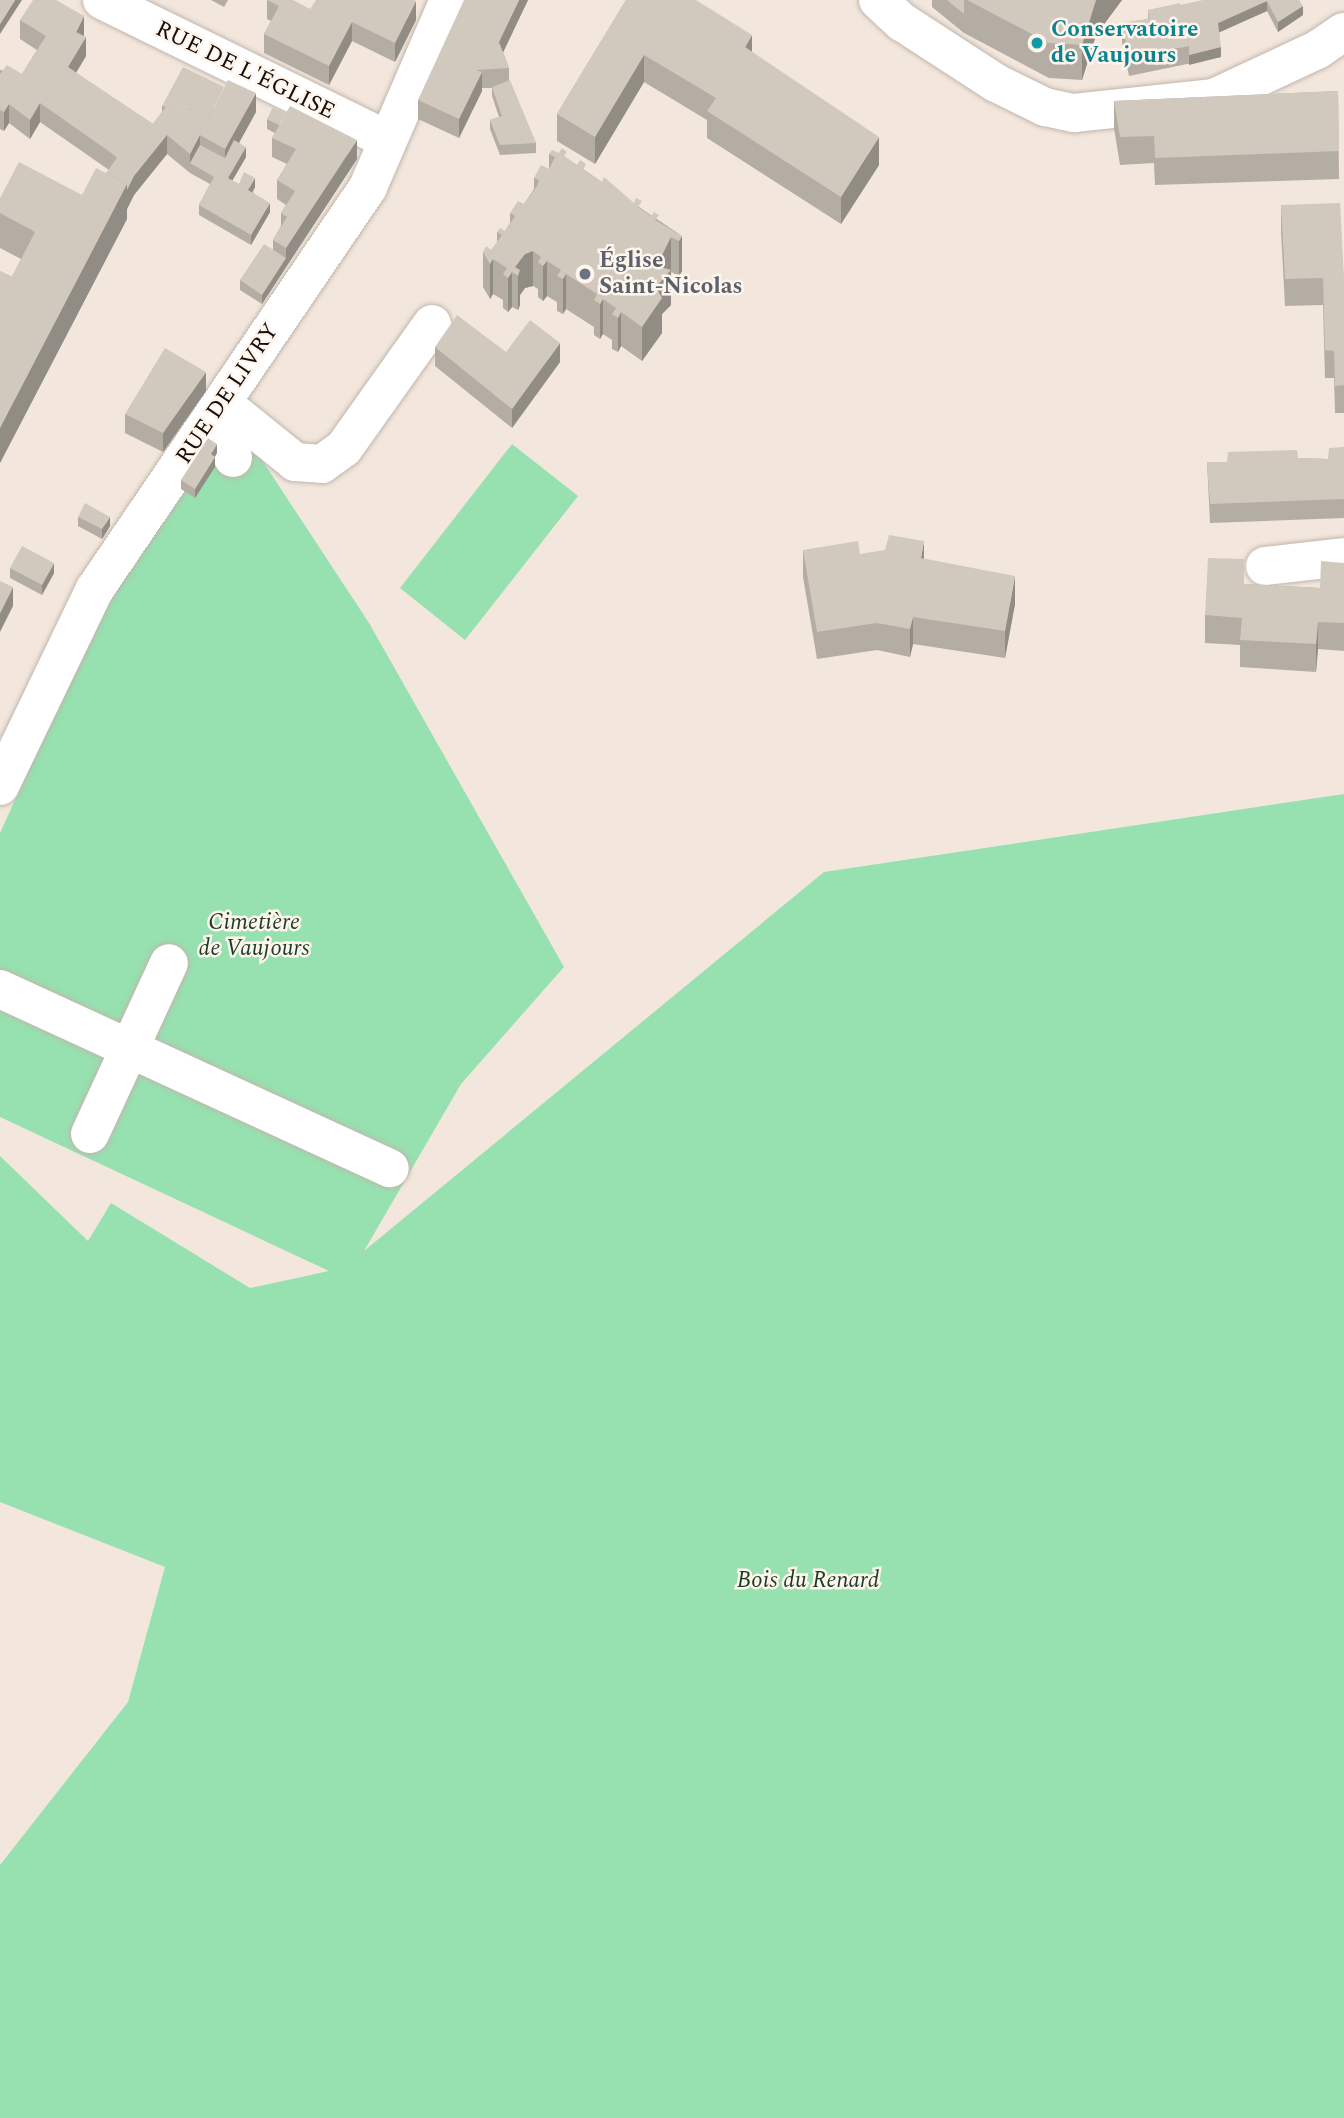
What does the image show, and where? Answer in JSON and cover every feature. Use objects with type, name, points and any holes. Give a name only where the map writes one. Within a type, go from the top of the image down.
[{"type":"street","name":"RUE DE L'ÉGLISE","points":[[102,0],[388,140]]},
{"type":"street","name":"RUE DE LIVRY","points":[[0,786],[15,715],[95,589],[368,187],[449,0]]},
{"type":"street","points":[[878,0],[902,23],[1002,72],[1045,107],[1074,113],[1145,108],[1214,98],[1343,42]]},
{"type":"street","points":[[222,403],[295,463],[322,464],[344,448],[432,324]]},
{"type":"street","points":[[222,403],[233,458]]},
{"type":"street","points":[[1265,565],[1344,557]]},
{"type":"street","points":[[90,1134],[169,963]]},
{"type":"street","points":[[0,989],[390,1168]]},
{"type":"green space","points":[[512,444],[578,496],[465,640],[400,588]]},
{"type":"green space","name":"Bois du Renard","points":[[208,448],[246,457],[256,451],[369,623],[564,967],[461,1084],[364,1251],[824,872],[1344,794],[1344,2118],[0,2118],[0,1865],[128,1702],[165,1567],[0,1502],[0,1156],[88,1241],[111,1203],[250,1288],[329,1271],[0,1117],[0,833],[94,627]]},
{"type":"building","points":[[0,0],[15,0],[0,24]]},
{"type":"building","points":[[33,0],[56,0],[84,16],[76,32],[86,37],[68,67],[153,124],[171,100],[209,118],[228,80],[256,93],[225,149],[200,135],[190,154],[167,135],[134,176],[127,190],[127,184],[106,173],[117,158],[40,103],[30,120],[9,104],[4,112],[0,110],[0,74],[7,65],[22,74],[46,36],[20,20]]},
{"type":"building","points":[[267,0],[293,0],[310,9],[316,0],[416,1],[395,43],[352,22],[329,66],[264,34],[279,6]]},
{"type":"building","points":[[464,0],[519,0],[499,42],[509,68],[476,70],[482,72],[459,119],[418,100]]},
{"type":"building","points":[[626,0],[696,0],[752,35],[745,47],[879,137],[841,197],[707,111],[716,98],[644,55],[595,137],[557,114]]},
{"type":"building","points":[[947,0],[964,0],[964,14]]},
{"type":"building","points":[[967,0],[1096,0],[1082,45],[1049,43]]},
{"type":"building","points":[[1203,0],[1299,0],[1303,6],[1278,22],[1267,1],[1218,23],[1221,47],[1189,55],[1180,5]]},
{"type":"building","points":[[1180,3],[1189,46],[1129,58],[1122,23],[1149,19],[1148,10]]},
{"type":"building","points":[[183,67],[224,87],[209,118],[171,100],[166,107],[162,106]]},
{"type":"building","points":[[510,80],[536,143],[500,145],[490,120],[502,116],[492,87]]},
{"type":"building","points":[[1338,91],[1339,151],[1155,158],[1154,136],[1120,137],[1114,101]]},
{"type":"building","points":[[290,106],[357,140],[286,248],[273,240],[287,217],[281,213],[295,191],[277,180],[296,149],[272,138]]},
{"type":"building","points":[[273,107],[286,113],[279,125],[267,119]]},
{"type":"building","points":[[234,140],[246,147],[228,178],[239,184],[244,172],[255,178],[248,190],[270,203],[251,235],[199,205],[214,177],[190,163],[200,145],[225,158]]},
{"type":"building","name":"Église Saint-Nicolas","points":[[562,148],[567,152],[564,156],[577,165],[580,160],[586,164],[583,170],[602,182],[604,177],[634,203],[636,198],[642,201],[638,207],[651,216],[654,212],[659,215],[655,220],[682,236],[679,241],[671,237],[660,259],[664,268],[671,270],[656,287],[662,298],[642,327],[621,312],[618,318],[612,314],[616,308],[603,299],[600,304],[594,300],[597,294],[566,274],[563,279],[557,276],[561,270],[547,261],[543,266],[538,262],[541,257],[533,251],[525,254],[515,267],[520,270],[518,276],[512,272],[508,278],[503,274],[507,268],[493,259],[490,264],[483,252],[486,246],[491,250],[502,235],[497,232],[500,228],[505,231],[515,216],[510,213],[518,201],[524,204],[537,186],[539,180],[534,178],[541,165],[549,169],[555,157],[549,154],[552,150],[559,153]]},
{"type":"building","points":[[19,162],[82,195],[96,168],[127,184],[0,428],[0,271],[12,277],[35,232],[0,213],[0,198]]},
{"type":"building","points":[[1340,203],[1344,277],[1344,385],[1335,386],[1334,351],[1325,350],[1323,278],[1285,279],[1281,205]]},
{"type":"building","points":[[264,244],[286,258],[262,295],[240,280]]},
{"type":"building","points":[[457,315],[506,352],[530,320],[560,343],[512,409],[435,347]]},
{"type":"building","points":[[165,348],[206,372],[163,433],[125,414]]},
{"type":"building","points":[[208,438],[217,444],[211,454],[215,457],[195,489],[181,480]]},
{"type":"building","points":[[1344,447],[1344,499],[1210,504],[1207,462],[1227,462],[1228,452],[1297,450],[1298,458],[1328,459],[1329,448]]},
{"type":"building","points":[[85,503],[110,517],[102,529],[78,517]]},
{"type":"building","points":[[889,535],[924,541],[921,558],[1015,576],[1005,631],[913,617],[910,629],[877,623],[817,632],[803,550],[858,541],[860,554],[885,550]]},
{"type":"building","points":[[22,546],[54,563],[42,585],[10,568]]},
{"type":"building","points":[[1208,558],[1244,559],[1244,584],[1320,588],[1321,561],[1344,563],[1344,623],[1318,622],[1316,644],[1240,640],[1242,618],[1205,615]]},
{"type":"building","points":[[0,581],[13,587],[0,613]]},
{"type":"place","name":"Conservatoire de Vaujours","points":[[1037,43]]},
{"type":"place","name":"Église Saint-Nicolas","points":[[585,274]]},
{"type":"park label","name":"Cimetière de Vaujours","points":[[254,936]]}]
